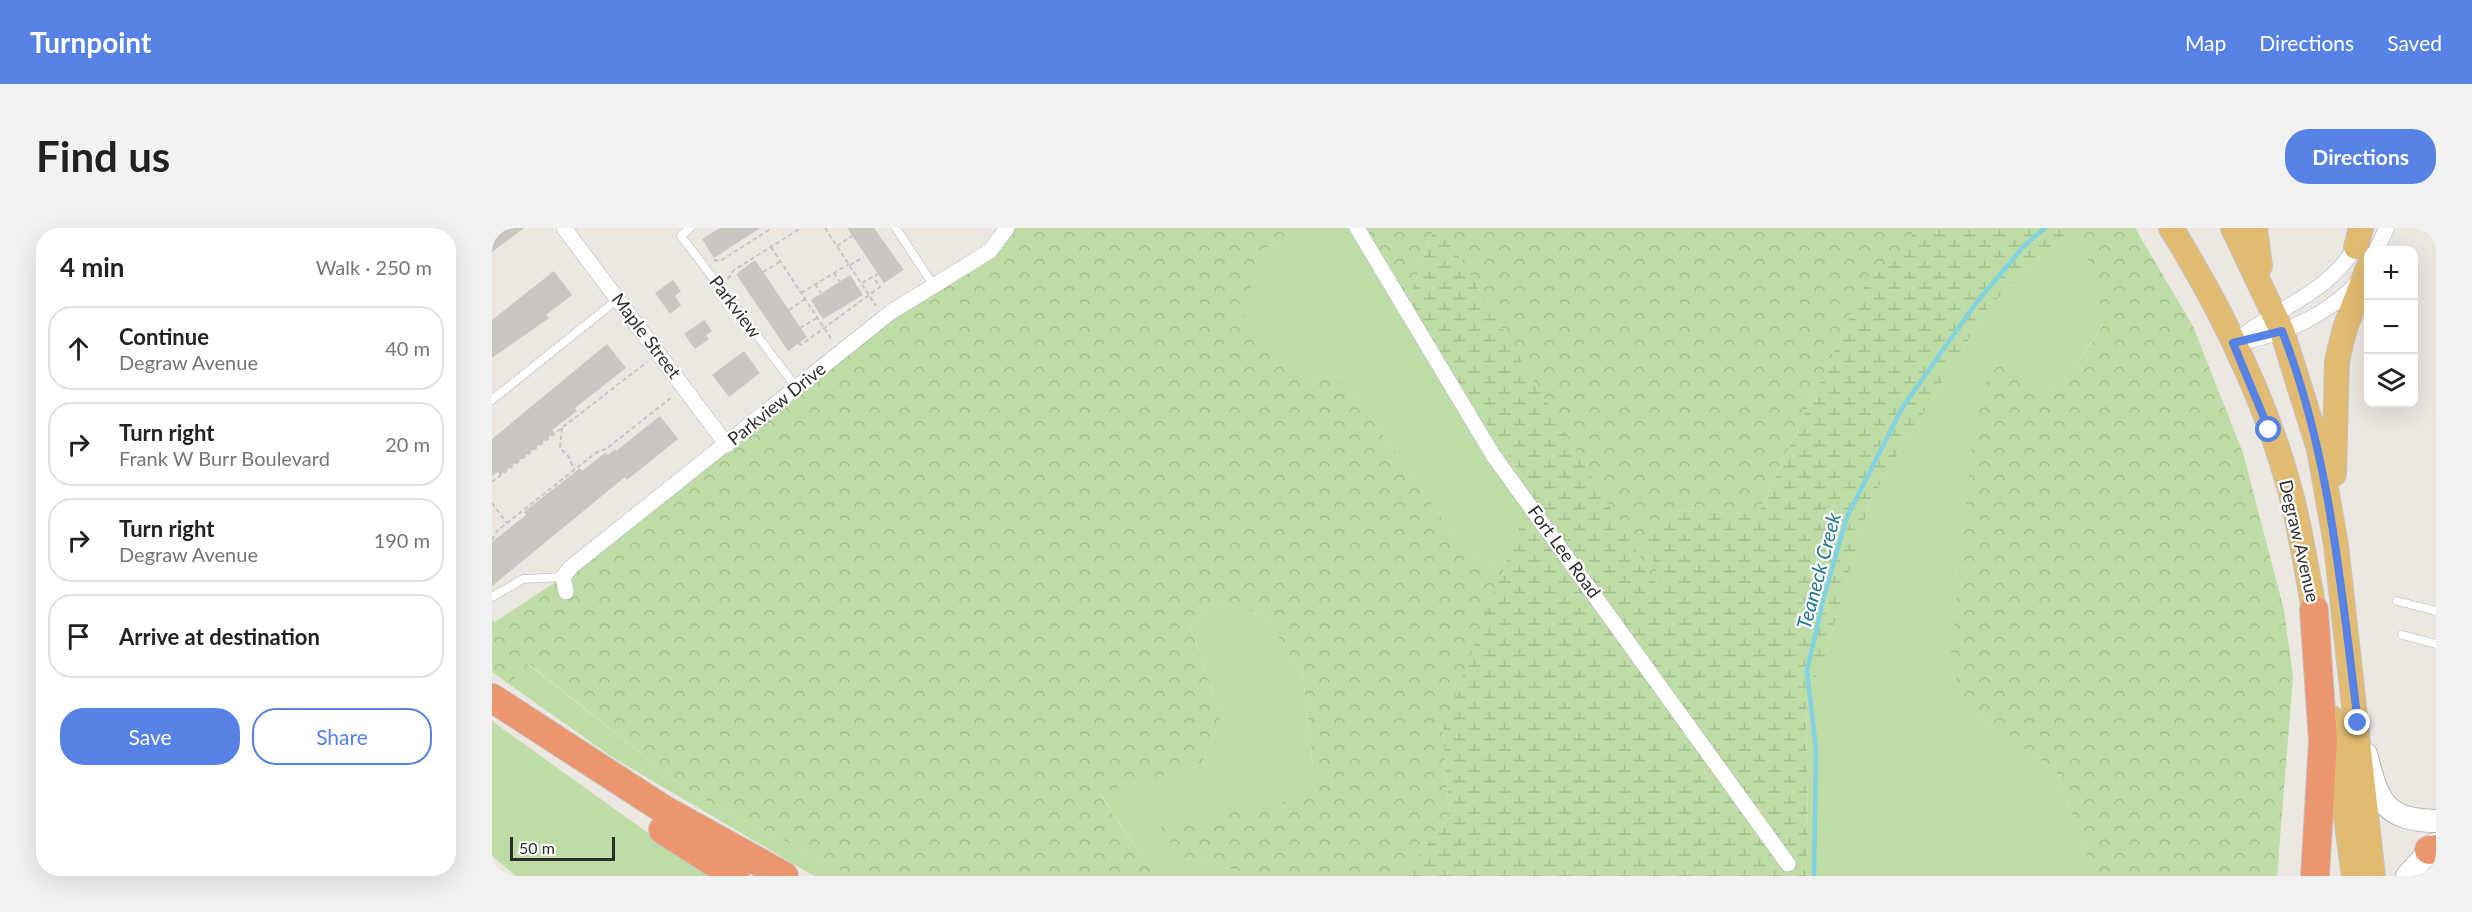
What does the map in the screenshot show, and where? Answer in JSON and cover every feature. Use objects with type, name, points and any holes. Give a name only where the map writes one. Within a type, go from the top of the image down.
[{"type":"highway","points":[[2314,610],[2324,741],[2315,876]]},
{"type":"highway","points":[[492,698],[636,792],[784,876]]},
{"type":"highway","points":[[492,708],[631,809],[735,876]]},
{"type":"main road","name":"Degraw Avenue","points":[[2171,228],[2198,273],[2233,343],[2259,404],[2284,475],[2298,524],[2342,784],[2354,876]]},
{"type":"main road","name":"Degraw Avenue","points":[[2233,228],[2278,322],[2313,424],[2333,521],[2358,723],[2361,785],[2373,876]]},
{"type":"main road","points":[[2255,228],[2264,289]]},
{"type":"main road","points":[[2333,521],[2337,361],[2364,256]]},
{"type":"main road","points":[[2358,723],[2373,779],[2388,808],[2403,818],[2436,821]]},
{"type":"main road","points":[[2407,876],[2434,848]]},
{"type":"street","name":"Maple Street","points":[[564,228],[727,445]]},
{"type":"street","name":"Parkview Drive","points":[[565,585],[571,567],[798,389],[891,312],[990,251],[1007,228]]},
{"type":"street","name":"Fort Lee Road","points":[[1357,228],[1493,454],[1788,864]]},
{"type":"street","points":[[2368,246],[2387,228]]},
{"type":"street","points":[[2278,322],[2364,250]]},
{"type":"street","points":[[2233,343],[2278,322],[2320,313],[2340,300],[2358,282],[2364,256]]},
{"type":"lane","name":"Parkview","points":[[690,228],[681,237],[798,389]]},
{"type":"lane","points":[[896,228],[934,286]]},
{"type":"lane","points":[[492,400],[618,299]]},
{"type":"lane","points":[[492,597],[523,579],[565,585]]},
{"type":"lane","points":[[2397,601],[2436,611]]},
{"type":"lane","points":[[2402,635],[2436,644]]},
{"type":"path","points":[[710,254],[715,261],[720,261],[772,228]]},
{"type":"path","points":[[793,228],[795,232]]},
{"type":"path","points":[[718,285],[732,276],[734,270],[801,228]]},
{"type":"path","points":[[825,228],[877,306]]},
{"type":"path","points":[[837,246],[852,236]]},
{"type":"path","points":[[771,247],[832,340]]},
{"type":"path","points":[[801,293],[864,257]]},
{"type":"path","points":[[763,272],[781,261]]},
{"type":"path","points":[[834,273],[840,282]]},
{"type":"path","points":[[862,284],[878,274]]},
{"type":"path","points":[[799,343],[801,345],[880,288],[873,277]]},
{"type":"path","points":[[815,285],[820,293]]},
{"type":"path","points":[[789,310],[805,299]]},
{"type":"path","points":[[800,328],[817,318]]},
{"type":"path","points":[[492,482],[658,353]]},
{"type":"path","points":[[492,540],[498,530],[684,387]]},
{"type":"path","points":[[562,428],[560,448],[568,457],[574,470]]},
{"type":"path","points":[[492,503],[507,523]]},
{"type":"green space","points":[[1012,228],[1296,228],[1257,255],[1243,328],[1311,379],[1342,376],[1468,555],[1506,569],[1443,727],[1449,817],[1402,876],[1257,876],[1184,857],[1156,828],[1316,795],[1303,675],[1264,615],[1217,601],[1190,625],[1221,718],[1201,765],[1099,793],[1155,876],[851,876],[690,792],[529,664],[509,684],[492,672],[492,620],[495,622],[563,577],[727,445]]},
{"type":"green space","points":[[1296,228],[1363,228],[1406,307],[1533,492],[1506,569],[1468,555],[1342,376],[1311,379],[1242,328],[1257,255]]},
{"type":"green space","points":[[1363,228],[1434,228],[1406,307]]},
{"type":"green space","points":[[1434,228],[1442,228],[1665,599],[1645,536],[1677,511],[1758,514],[1869,277],[1910,244],[1913,228],[2072,228],[1988,308],[1871,499],[1821,669],[1806,693],[1808,844],[1806,876],[1402,876],[1449,817],[1443,727],[1533,492],[1406,307]]},
{"type":"green space","points":[[1442,228],[1913,228],[1911,244],[1869,277],[1758,514],[1677,511],[1666,602]]},
{"type":"green space","points":[[2072,228],[2081,228],[2103,324],[2068,378],[2044,393],[1970,710],[2056,771],[2093,876],[1806,876],[1808,844],[1806,693],[1821,669],[1871,499],[1988,308]]},
{"type":"green space","points":[[2081,228],[2135,228],[2193,326],[2243,453],[2284,610],[2293,677],[2277,876],[2093,876],[2056,771],[1970,710],[1950,664],[1977,396],[2005,354],[2044,393],[2068,378],[2103,325]]},
{"type":"green space","points":[[1217,601],[1264,615],[1303,675],[1316,796],[1157,828],[1184,857],[1257,876],[1155,876],[1099,792],[1201,765],[1221,718],[1190,625]]},
{"type":"green space","points":[[528,664],[690,792],[851,876],[814,876],[612,757],[509,684]]},
{"type":"green space","points":[[492,721],[708,876],[516,876],[492,856]]},
{"type":"building","points":[[500,228],[524,228],[492,252],[492,234]]},
{"type":"building","points":[[720,228],[760,228],[714,258],[702,239]]},
{"type":"building","points":[[847,228],[874,228],[904,270],[884,283]]},
{"type":"building","points":[[755,260],[807,337],[788,351],[736,274]]},
{"type":"building","points":[[554,271],[572,295],[546,315],[549,318],[492,358],[492,320]]},
{"type":"building","points":[[850,275],[863,295],[823,319],[811,300]]},
{"type":"building","points":[[673,280],[681,291],[675,296],[681,305],[670,314],[655,293]]},
{"type":"building","points":[[704,320],[712,331],[706,335],[709,339],[695,349],[684,334]]},
{"type":"building","points":[[607,344],[626,368],[575,408],[577,411],[552,430],[554,433],[500,475],[498,472],[492,476],[492,439]]},
{"type":"building","points":[[744,351],[760,373],[729,397],[712,375]]},
{"type":"building","points":[[660,416],[678,439],[627,480],[625,477],[492,586],[492,542],[526,515],[524,512],[580,468],[582,471],[606,452],[608,455],[615,449],[616,451]]},
{"type":"waterway","name":"Teaneck Creek","points":[[1814,876],[1816,749],[1807,671],[1824,596],[1847,517],[1902,408],[1976,303],[2024,246],[2045,228]]},
{"type":"route","points":[[2269,430],[2233,343],[2282,331],[2313,424],[2329,497],[2358,723]]}]
